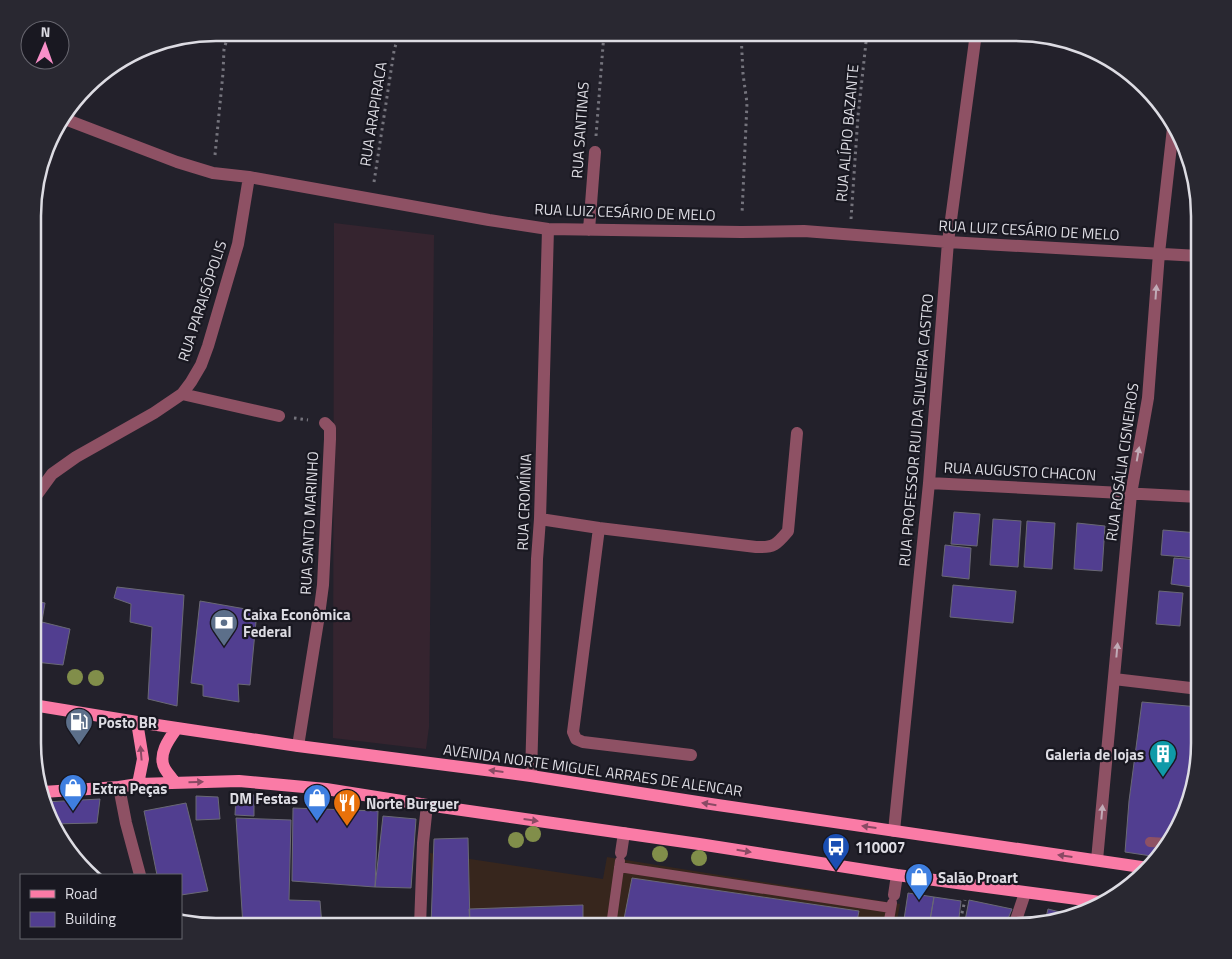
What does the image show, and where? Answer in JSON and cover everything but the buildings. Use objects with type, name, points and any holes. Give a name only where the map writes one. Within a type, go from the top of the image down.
[{"type":"main road","name":"AVENIDA NORTE MIGUEL ARRAES DE ALENCAR","points":[[42,706],[298,746],[531,776],[704,804],[1138,867]]},
{"type":"main road","points":[[137,722],[142,759],[138,784]]},
{"type":"main road","points":[[175,783],[164,767],[163,754],[167,742],[178,728]]},
{"type":"main road","points":[[48,792],[138,784],[239,781],[326,789],[897,875],[1091,901]]},
{"type":"street","name":"RUA PROFESSOR RUI DA SILVEIRA CASTRO","points":[[894,831],[929,483],[948,242],[975,42]]},
{"type":"street","name":"RUA LUIZ CESÁRIO DE MELO","points":[[70,121],[176,162],[213,173],[249,177],[371,200],[548,229],[804,231],[948,242],[1191,255]]},
{"type":"street","name":"RUA ROSÁLIA CISNEIROS","points":[[1097,860],[1131,494],[1148,398],[1159,253],[1172,137]]},
{"type":"street","name":"RUA SANTINAS","points":[[589,230],[595,152]]},
{"type":"street","name":"RUA PARAISÓPOLIS","points":[[42,488],[52,474],[76,457],[154,413],[182,394],[201,365],[208,346],[238,244],[249,177]]},
{"type":"street","name":"RUA CROMÍNIA","points":[[531,776],[548,229]]},
{"type":"street","points":[[182,394],[279,416]]},
{"type":"street","name":"RUA SANTO MARINHO","points":[[298,746],[323,585],[330,439],[330,428],[325,423]]},
{"type":"street","points":[[540,519],[599,528],[768,547],[779,542],[788,531],[797,433]]},
{"type":"street","name":"RUA AUGUSTO CHACON","points":[[929,483],[1190,497]]},
{"type":"street","points":[[599,528],[574,732],[576,739],[583,742],[691,755]]},
{"type":"street","points":[[1114,679],[1190,688]]},
{"type":"street","points":[[119,787],[140,874]]},
{"type":"street","points":[[420,917],[423,843],[427,805]]},
{"type":"street","points":[[621,853],[624,833]]},
{"type":"street","points":[[894,894],[897,875]]},
{"type":"street","points":[[1017,918],[1025,893]]},
{"type":"lane","points":[[1150,842],[1159,843]]},
{"type":"lane","points":[[612,918],[621,853]]},
{"type":"lane","points":[[619,867],[891,908]]},
{"type":"lane","points":[[889,918],[894,894]]},
{"type":"path","points":[[213,173],[224,49],[226,41]]},
{"type":"path","name":"RUA ARAPIRACA","points":[[371,200],[397,41]]},
{"type":"path","name":"RUA SANTINAS","points":[[595,152],[603,41]]},
{"type":"path","points":[[741,232],[747,103],[743,74],[742,42]]},
{"type":"path","name":"RUA ALÍPIO BAZANTE","points":[[850,235],[858,116],[866,42]]},
{"type":"path","points":[[279,416],[325,423]]},
{"type":"path","points":[[961,918],[969,884]]},
{"type":"shaded area","points":[[334,223],[434,235],[429,727],[426,749],[333,738]]},
{"type":"shaded area","points":[[430,853],[603,879],[607,857],[900,904],[897,918],[434,917]]},
{"type":"place","name":"Caixa Econômica Federal","points":[[224,647]]},
{"type":"place","name":"Posto BR","points":[[79,746]]},
{"type":"place","name":"Galeria de lojas","points":[[1163,778]]},
{"type":"place","name":"Extra Peças","points":[[73,812]]},
{"type":"place","name":"DM Festas","points":[[317,822]]},
{"type":"place","name":"Norte Burguer","points":[[347,827]]},
{"type":"place","name":"110007","points":[[836,871]]},
{"type":"place","name":"Salão Proart","points":[[919,901]]}]
